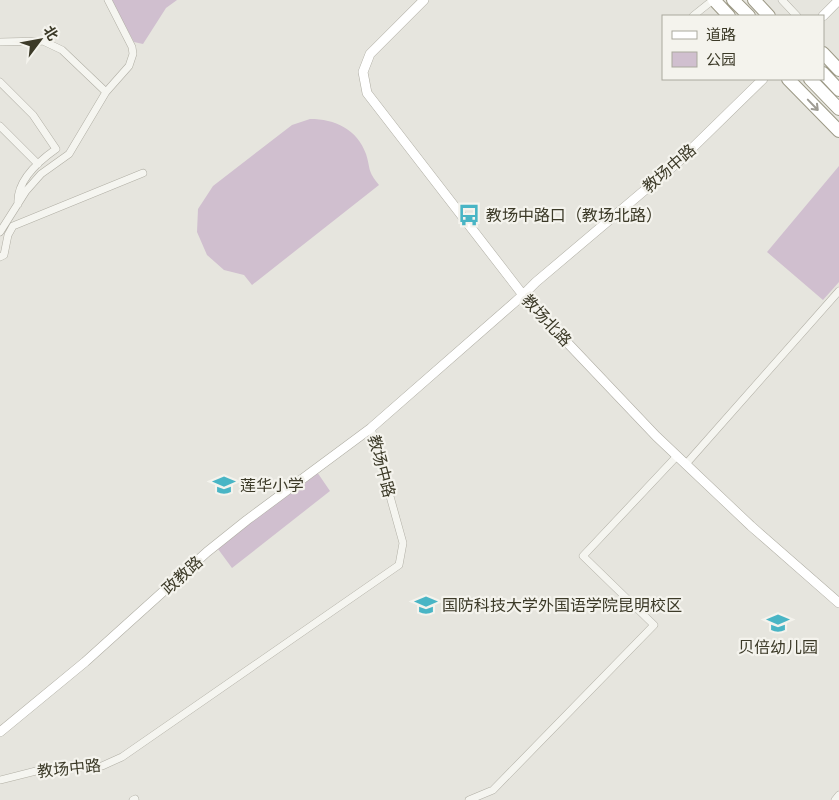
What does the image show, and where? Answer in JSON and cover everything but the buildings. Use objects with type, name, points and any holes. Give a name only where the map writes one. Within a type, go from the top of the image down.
[{"type":"highway","points":[[733,0],[748,15]]},
{"type":"highway","points":[[754,0],[768,15]]},
{"type":"highway","points":[[711,2],[728,15]]},
{"type":"highway","points":[[824,54],[839,70]]},
{"type":"highway","points":[[824,74],[839,90]]},
{"type":"highway","points":[[789,80],[839,131]]},
{"type":"highway","points":[[811,80],[839,109]]},
{"type":"main road","name":"教场北路","points":[[424,0],[370,54],[363,72],[366,93],[524,295],[677,456],[751,526],[839,603]]},
{"type":"main road","points":[[823,15],[839,0]]},
{"type":"main road","name":"教场中路","points":[[371,428],[524,295],[536,282],[678,162],[762,80]]},
{"type":"main road","name":"政教路","points":[[0,732],[85,662],[247,520],[371,428]]},
{"type":"street","points":[[0,232],[41,174],[69,154],[106,92],[129,66],[133,54],[132,47],[108,0]]},
{"type":"street","points":[[782,0],[796,15]]},
{"type":"street","points":[[694,15],[711,2]]},
{"type":"street","points":[[0,42],[43,42],[62,50],[106,92]]},
{"type":"street","points":[[0,82],[33,115],[56,149],[38,164],[23,183],[17,196],[18,204]]},
{"type":"street","points":[[0,126],[38,164]]},
{"type":"street","points":[[0,257],[4,256],[8,235],[14,226],[143,174]]},
{"type":"street","points":[[686,464],[839,291]]},
{"type":"street","name":"教场中路","points":[[0,780],[40,770],[111,763],[399,565],[403,543],[371,428]]},
{"type":"street","points":[[469,800],[493,790],[654,625],[583,556],[677,456]]},
{"type":"street","points":[[835,800],[839,796]]},
{"type":"green space","points":[[111,0],[177,0],[166,8],[143,44],[134,42]]},
{"type":"green space","points":[[310,119],[336,123],[351,132],[362,145],[371,173],[379,185],[252,285],[244,275],[224,270],[207,255],[197,232],[198,209],[213,186],[292,125]]},
{"type":"green space","points":[[839,166],[839,282],[823,300],[767,252]]},
{"type":"green space","points":[[317,472],[330,491],[232,568],[218,549],[238,531]]},
{"type":"place","name":"教场中路口（教场北路）","points":[[469,215]]},
{"type":"place","name":"莲华小学","points":[[224,485]]},
{"type":"place","name":"国防科技大学外国语学院昆明校区","points":[[426,605]]},
{"type":"place","name":"贝倍幼儿园","points":[[778,623]]}]
